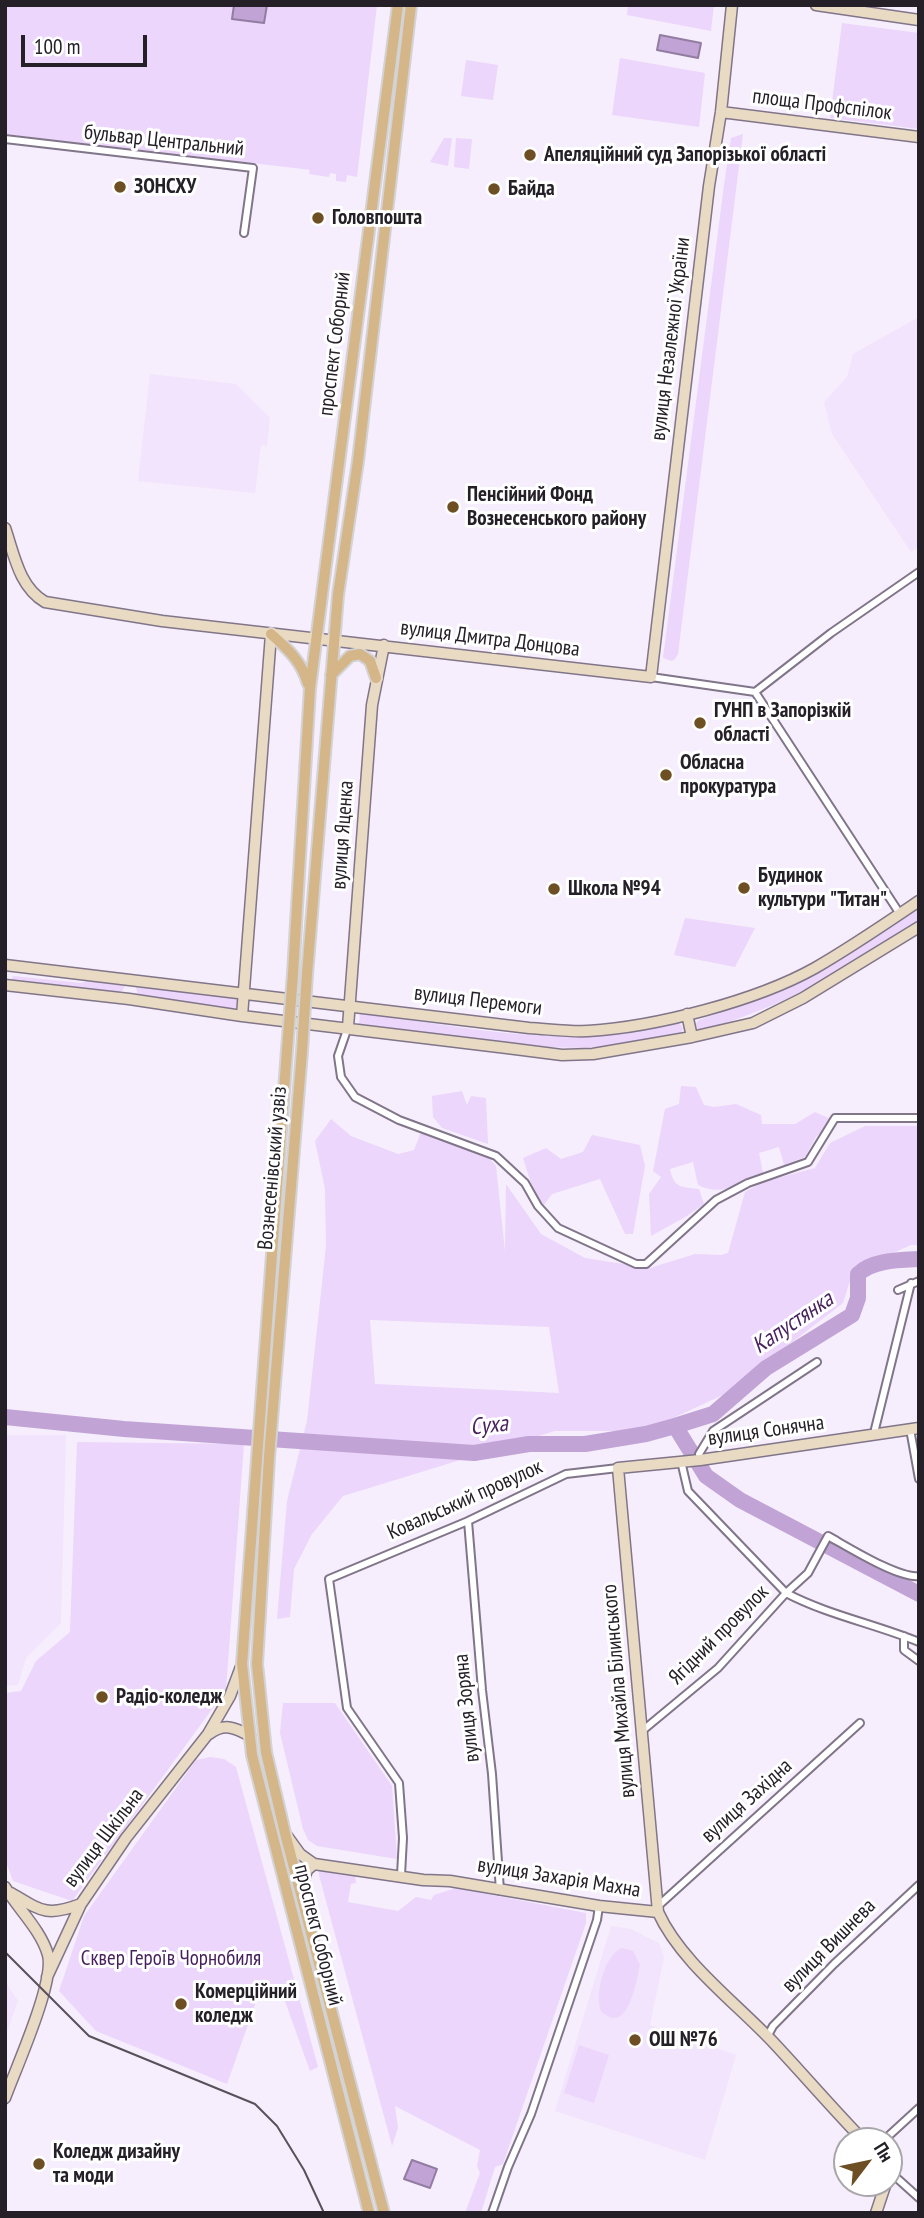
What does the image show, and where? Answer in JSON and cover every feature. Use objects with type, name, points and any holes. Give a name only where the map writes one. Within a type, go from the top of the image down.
[{"type":"main road","name":"проспект Соборний","points":[[310,688],[398,5]]},
{"type":"main road","name":"проспект Соборний","points":[[331,675],[338,595],[358,461],[411,5]]},
{"type":"main road","points":[[373,192],[388,195]]},
{"type":"main road","points":[[271,634],[305,670],[310,688]]},
{"type":"main road","points":[[331,675],[350,656],[360,654],[370,661],[376,678]]},
{"type":"main road","name":"Вознесенівський узвіз","points":[[242,1664],[263,1456],[272,1419],[331,675]]},
{"type":"main road","name":"Вознесенівський узвіз","points":[[257,1664],[263,1456],[260,1417],[293,974],[310,688]]},
{"type":"main road","name":"проспект Соборний","points":[[242,1664],[252,1755],[369,2213]]},
{"type":"main road","name":"проспект Соборний","points":[[257,1664],[266,1752],[384,2213]]},
{"type":"street","name":"вулиця Незалежної України","points":[[651,677],[732,5]]},
{"type":"street","points":[[816,5],[919,20]]},
{"type":"street","name":"площа Профспілок","points":[[721,111],[919,137]]},
{"type":"street","name":"бульвар Центральний","points":[[5,139],[253,168],[244,233]]},
{"type":"street","name":"вулиця Дмитра Донцова","points":[[5,528],[24,582],[33,595],[45,602],[162,621],[316,640],[384,645],[755,692]]},
{"type":"street","points":[[900,914],[755,692],[831,633],[919,572]]},
{"type":"street","points":[[242,1016],[271,634]]},
{"type":"street","points":[[360,654],[384,645]]},
{"type":"street","name":"вулиця Яценка","points":[[348,1027],[371,711],[384,645]]},
{"type":"street","name":"вулиця Перемоги","points":[[5,965],[529,1028],[586,1031],[634,1026],[748,996],[813,969],[919,901]]},
{"type":"street","name":"вулиця Перемоги","points":[[5,985],[562,1055],[622,1051],[753,1023],[803,998],[919,928]]},
{"type":"street","points":[[129,999],[130,979]]},
{"type":"street","points":[[687,1014],[692,1038]]},
{"type":"street","points":[[348,1027],[338,1056],[341,1077],[355,1097],[399,1120],[496,1156],[525,1183],[538,1206],[558,1228],[636,1264],[646,1264],[716,1200],[748,1183],[808,1162],[835,1118],[919,1118]]},
{"type":"street","points":[[898,1290],[919,1281]]},
{"type":"street","points":[[878,1435],[875,1429],[911,1283]]},
{"type":"street","points":[[700,1460],[699,1454],[713,1431],[817,1362]]},
{"type":"street","points":[[914,1429],[919,1479]]},
{"type":"street","name":"вулиця Сонячна","points":[[618,1468],[700,1460],[914,1429]]},
{"type":"street","name":"Ягідний провулок","points":[[642,1732],[718,1668],[786,1593],[688,1491],[684,1461]]},
{"type":"street","name":"Ковальський провулок","points":[[401,1875],[403,1838],[399,1783],[347,1708],[329,1579],[468,1521],[566,1474],[618,1468]]},
{"type":"street","name":"вулиця Михайла Білинського","points":[[618,1468],[658,1909]]},
{"type":"street","name":"вулиця Зоряна","points":[[468,1521],[492,1773],[500,1891]]},
{"type":"street","points":[[919,1576],[909,1577],[828,1536],[808,1573],[786,1593],[809,1605],[886,1628],[919,1642]]},
{"type":"street","points":[[904,1636],[904,1650],[919,1661]]},
{"type":"street","name":"вулиця Шкільна","points":[[7,1889],[41,1911],[63,1911],[81,1904],[126,1838],[208,1734],[230,1696],[242,1664]]},
{"type":"street","name":"вулиця Західна","points":[[658,1909],[860,1723]]},
{"type":"street","points":[[208,1734],[218,1727],[227,1726],[250,1736]]},
{"type":"street","points":[[285,1832],[300,1854],[314,1864],[307,1870],[300,1891]]},
{"type":"street","name":"вулиця Захарія Махна","points":[[314,1864],[469,1884],[599,1906],[658,1909],[666,1929],[694,1962],[851,2127]]},
{"type":"street","name":"вулиця Вишнева","points":[[767,2037],[773,2026],[834,1964],[919,1885]]},
{"type":"street","points":[[5,2098],[40,2005],[49,1957],[41,1940],[7,1889]]},
{"type":"street","points":[[47,1977],[81,1904]]},
{"type":"street","points":[[492,2213],[531,2114],[593,1932],[599,1906]]},
{"type":"street","points":[[898,2127],[919,2108]]},
{"type":"street","points":[[903,2184],[919,2198]]},
{"type":"shaded area","points":[[234,5],[267,5],[264,23],[232,19]]},
{"type":"shaded area","points":[[660,35],[701,43],[698,58],[657,50]]},
{"type":"shaded area","points":[[919,317],[919,547],[911,552],[832,434],[824,402],[847,377],[853,354]]},
{"type":"shaded area","points":[[150,374],[236,384],[270,418],[267,446],[261,445],[255,493],[138,481]]},
{"type":"shaded area","points":[[5,1435],[66,1435],[61,1623],[26,1658],[18,1685],[5,1686]]},
{"type":"shaded area","name":"ОШ №76","points":[[611,1926],[631,1929],[659,1943],[664,1957],[650,2025],[736,2055],[705,2160],[555,2111]]},
{"type":"shaded area","points":[[5,1981],[18,2001],[5,2038]]},
{"type":"shaded area","points":[[412,2160],[437,2169],[430,2188],[404,2179]]},
{"type":"green space","points":[[5,5],[377,5],[357,177],[347,175],[346,182],[336,181],[336,174],[330,173],[329,177],[309,174],[310,170],[303,169],[87,146],[5,134]]},
{"type":"green space","points":[[628,5],[714,5],[711,31],[627,15]]},
{"type":"green space","points":[[842,23],[919,33],[919,129],[830,118]]},
{"type":"green space","points":[[620,58],[705,73],[699,127],[612,115]]},
{"type":"green space","points":[[466,60],[498,65],[493,100],[461,96]]},
{"type":"green space","points":[[743,134],[678,654],[672,661],[663,658],[724,185],[731,138]]},
{"type":"green space","points":[[444,138],[452,138],[448,166],[430,162]]},
{"type":"green space","points":[[456,138],[472,139],[469,169],[454,167]]},
{"type":"green space","points":[[919,908],[919,922],[814,985],[731,1021],[701,1030],[695,1024],[699,1020],[784,990]]},
{"type":"green space","points":[[685,918],[755,928],[735,967],[674,955]]},
{"type":"green space","points":[[13,976],[81,983],[99,978],[124,983],[125,986],[118,992],[13,983]]},
{"type":"green space","points":[[141,985],[233,998],[237,999],[239,1005],[230,1009],[138,996],[136,987]]},
{"type":"green space","points":[[360,1013],[528,1035],[584,1036],[679,1023],[683,1028],[681,1034],[633,1044],[583,1048],[543,1047],[359,1024]]},
{"type":"green space","points":[[681,1086],[696,1087],[704,1105],[714,1107],[736,1104],[761,1115],[762,1124],[795,1124],[815,1112],[833,1120],[816,1137],[805,1157],[784,1165],[779,1147],[759,1153],[763,1173],[731,1188],[715,1190],[698,1185],[693,1162],[670,1169],[676,1183],[699,1189],[704,1204],[651,1236],[649,1194],[661,1177],[653,1171],[665,1109],[679,1104]]},
{"type":"green space","points":[[462,1091],[467,1105],[471,1096],[486,1098],[488,1144],[442,1128],[433,1117],[432,1096]]},
{"type":"green space","points":[[331,1119],[351,1136],[398,1154],[414,1150],[421,1132],[489,1158],[496,1166],[505,1251],[506,1184],[541,1234],[585,1258],[650,1268],[695,1254],[728,1253],[745,1192],[763,1182],[815,1168],[830,1143],[865,1126],[919,1126],[919,1245],[911,1245],[853,1271],[843,1303],[725,1394],[645,1431],[555,1431],[343,1496],[312,1534],[294,1569],[290,1617],[277,1619],[287,1501],[307,1421],[326,1246],[325,1189],[315,1141]],"holes":[[[370,1320],[549,1327],[559,1393],[375,1384]]]},
{"type":"green space","points":[[592,1135],[640,1145],[645,1166],[633,1234],[625,1234],[600,1179],[552,1194],[544,1205],[535,1196],[523,1158],[546,1148],[561,1159],[583,1152]]},
{"type":"green space","points":[[77,1442],[244,1444],[226,1690],[72,1901],[13,1881],[5,1859],[5,1693],[21,1691],[36,1661],[70,1632]]},
{"type":"green space","points":[[283,1703],[335,1703],[392,1786],[397,1859],[317,1846],[308,1840],[280,1733]]},
{"type":"green space","name":"Сквер Героїв Чорнобиля","points":[[210,1757],[224,1759],[236,1767],[318,2067],[310,2071],[281,1990],[262,1985],[227,2084],[96,2031],[59,1991],[84,1916],[196,1760]]},
{"type":"green space","points":[[319,1869],[355,1874],[356,1883],[351,1884],[348,1902],[398,1911],[416,1897],[431,1900],[434,1895],[456,1888],[586,1913],[586,1923],[503,2164],[495,2167],[481,2213],[465,2213],[480,2173],[477,2166],[480,2150],[395,2106],[398,2128],[392,2146]]},
{"type":"green space","points":[[622,1948],[633,1951],[640,1965],[629,2004],[618,2017],[610,2017],[601,2011],[600,1986],[606,1966]]},
{"type":"green space","points":[[579,2045],[609,2055],[594,2103],[564,2093]]},
{"type":"waterway","name":"Капустянка","points":[[675,1426],[713,1414],[766,1368],[852,1315],[858,1298],[858,1274],[864,1269],[887,1262],[919,1259]]},
{"type":"waterway","name":"Суха","points":[[5,1417],[124,1429],[474,1453],[529,1444],[585,1444],[646,1434],[675,1426],[706,1476],[740,1500],[919,1594]]},
{"type":"tram line","points":[[5,1952],[89,2036],[255,2104],[277,2126],[304,2170],[324,2213]]},
{"type":"place","name":"Апеляційний суд Запорізької області","points":[[530,155]]},
{"type":"place","name":"ЗОНСХУ","points":[[120,187]]},
{"type":"place","name":"Байда","points":[[494,189]]},
{"type":"place","name":"Головпошта","points":[[318,218]]},
{"type":"place","name":"Пенсійний Фонд Вознесенського району","points":[[453,507]]},
{"type":"place","name":"ГУНП в Запорізкій області","points":[[700,723]]},
{"type":"place","name":"Обласна прокуратура","points":[[666,775]]},
{"type":"place","name":"Будинок культури \"Титан\"","points":[[744,888]]},
{"type":"place","name":"Школа №94","points":[[554,889]]},
{"type":"place","name":"Радіо-коледж","points":[[102,1697]]},
{"type":"place","name":"Комерційний коледж","points":[[181,2004]]},
{"type":"place","name":"ОШ №76","points":[[635,2040]]},
{"type":"place","name":"Коледж дизайну та моди","points":[[39,2164]]}]
